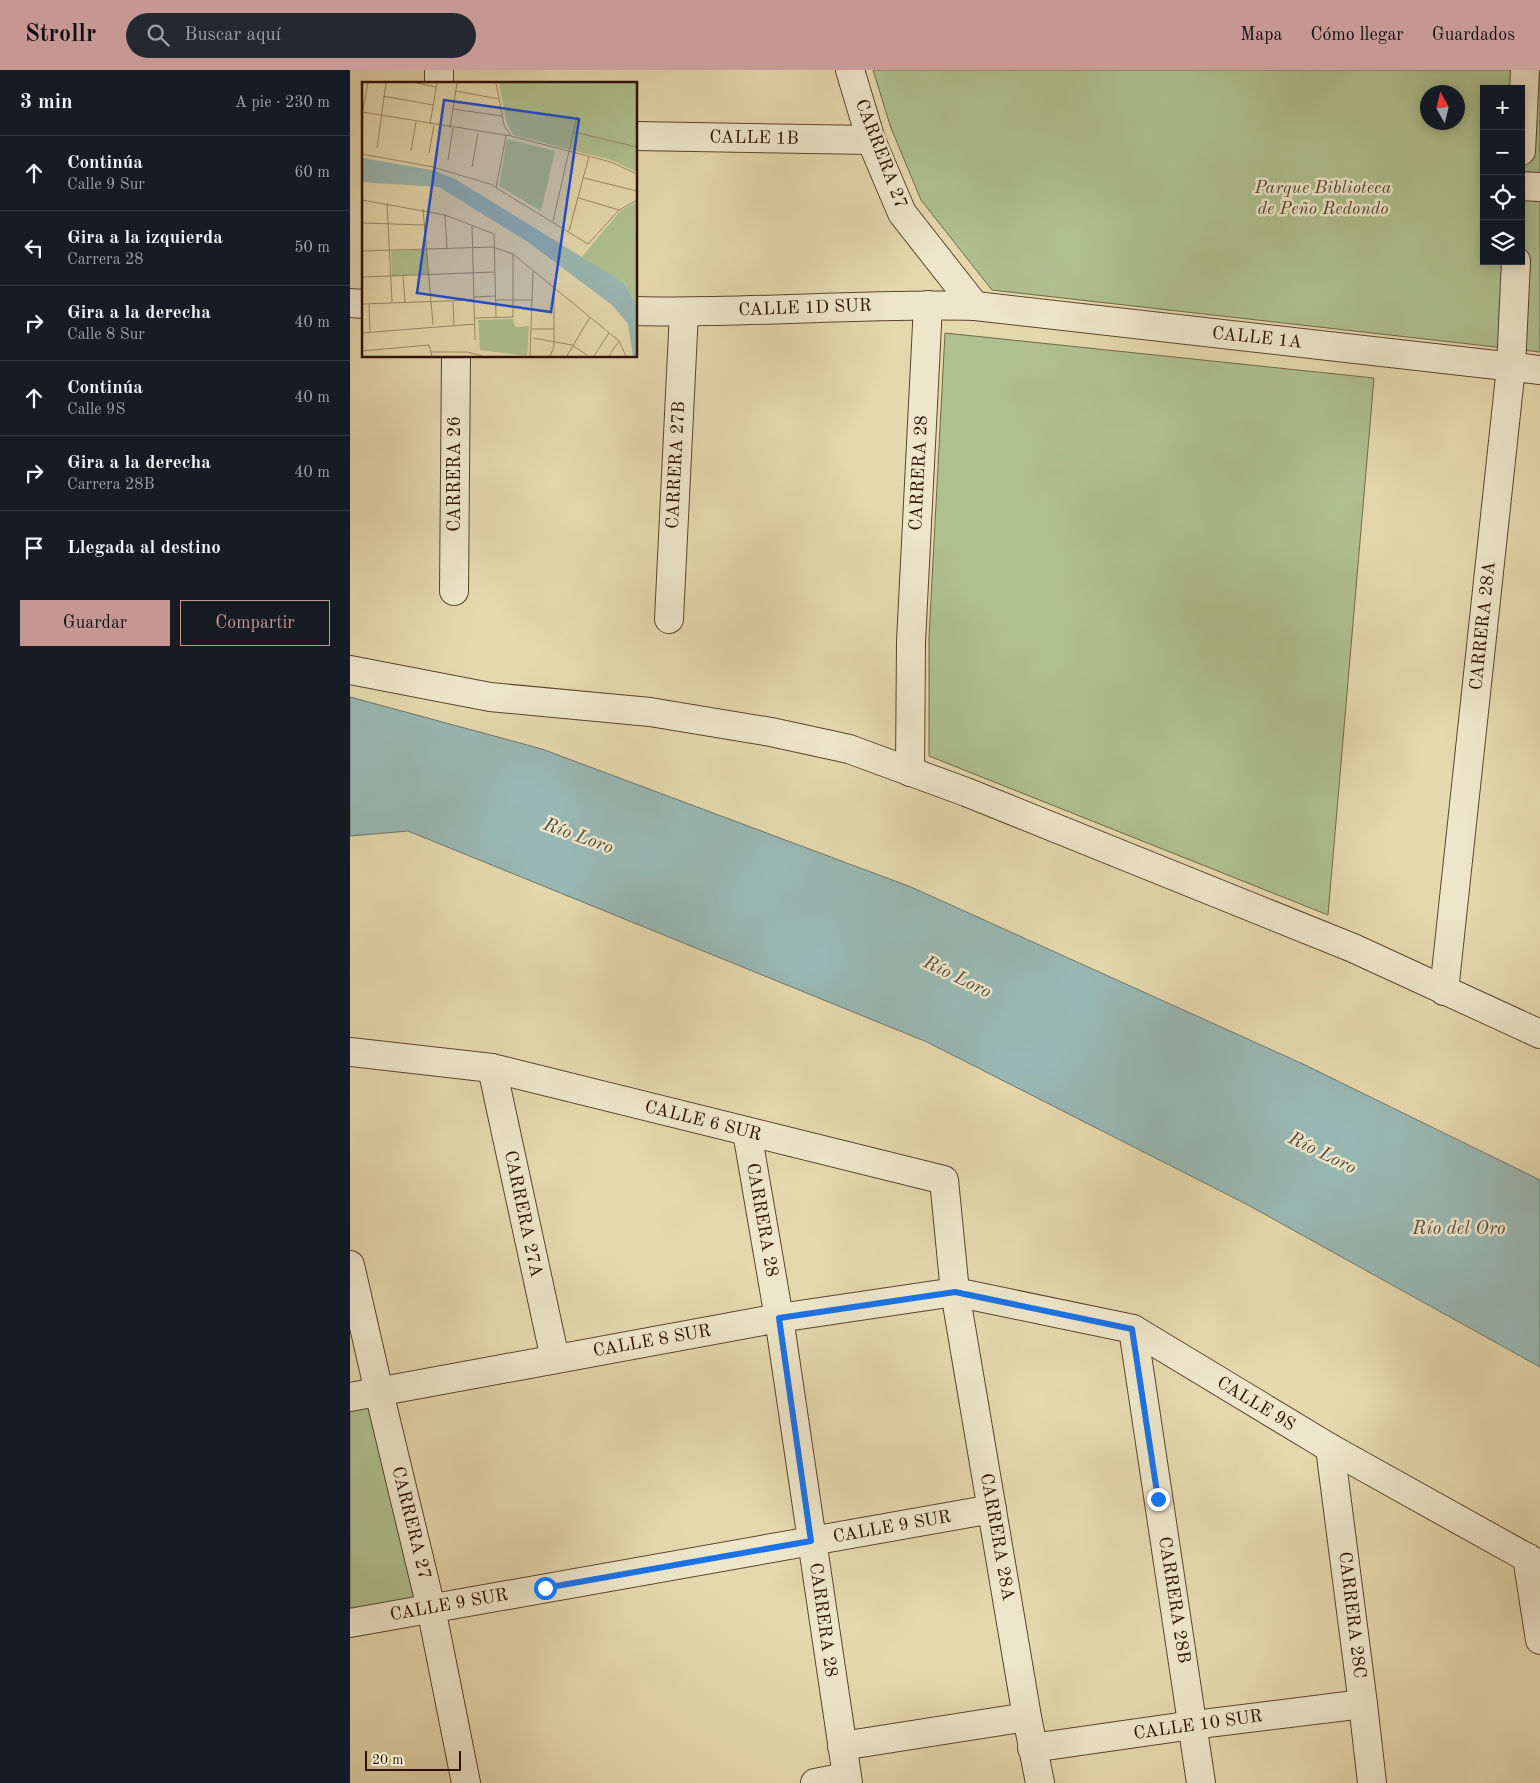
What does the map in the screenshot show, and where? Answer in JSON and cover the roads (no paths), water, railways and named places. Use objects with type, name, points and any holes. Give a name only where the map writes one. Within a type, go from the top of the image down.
[{"type":"street","name":"CARRERA 27","points":[[850,70],[871,140],[902,213],[975,306]]},
{"type":"street","points":[[1522,130],[1525,70]]},
{"type":"street","name":"CALLE 1B","points":[[638,136],[871,140]]},
{"type":"street","points":[[1525,186],[1540,187]]},
{"type":"street","name":"CARRERA 28A","points":[[1444,991],[1511,367],[1516,265]]},
{"type":"street","name":"CALLE 1D SUR","points":[[638,311],[684,312],[928,304],[975,306]]},
{"type":"street","name":"CARRERA 28","points":[[910,772],[911,642],[928,304]]},
{"type":"street","name":"CALLE 1A","points":[[975,306],[1540,370]]},
{"type":"street","name":"CARRERA 27B","points":[[669,618],[684,312]]},
{"type":"street","name":"CARRERA 26","points":[[454,591],[456,358]]},
{"type":"street","points":[[350,670],[490,697],[650,712],[771,732],[849,749],[966,792],[1353,948],[1540,1034]]},
{"type":"street","name":"CALLE 6 SUR","points":[[350,1052],[492,1068],[944,1180],[955,1292]]},
{"type":"street","name":"CARRERA 27A","points":[[492,1068],[555,1359]]},
{"type":"street","name":"CARRERA 28","points":[[747,1132],[779,1318],[847,1780]]},
{"type":"street","name":"CARRERA 27","points":[[350,1265],[378,1392],[431,1608],[466,1783]]},
{"type":"street","name":"CARRERA 28A","points":[[955,1292],[1032,1748],[1040,1783]]},
{"type":"street","name":"CALLE 8 SUR","points":[[350,1397],[779,1318],[955,1292]]},
{"type":"street","name":"CALLE 9S","points":[[955,1292],[1132,1329],[1330,1448],[1534,1561]]},
{"type":"street","name":"CARRERA 28B","points":[[1132,1329],[1201,1783]]},
{"type":"street","name":"CARRERA 28C","points":[[1330,1448],[1372,1783]]},
{"type":"street","name":"CALLE 9 SUR","points":[[350,1623],[992,1509]]},
{"type":"street","points":[[1534,1561],[1540,1640]]},
{"type":"street","name":"CALLE 10 SUR","points":[[1032,1748],[1193,1725],[1363,1704]]},
{"type":"street","points":[[842,1746],[1027,1717]]},
{"type":"street","points":[[815,1783],[847,1780]]},
{"type":"water","name":"Río del Oro","points":[[350,697],[542,749],[911,887],[1303,1064],[1540,1180],[1540,1367],[1248,1205],[927,1042],[408,831],[350,836]]},
{"type":"park label","name":"Parque Biblioteca de Peño Redondo","points":[[1323,198]]},
{"type":"water label","name":"Río Loro","points":[[578,837]]},
{"type":"water label","name":"Río Loro","points":[[957,978]]},
{"type":"water label","name":"Río Loro","points":[[1322,1154]]}]
